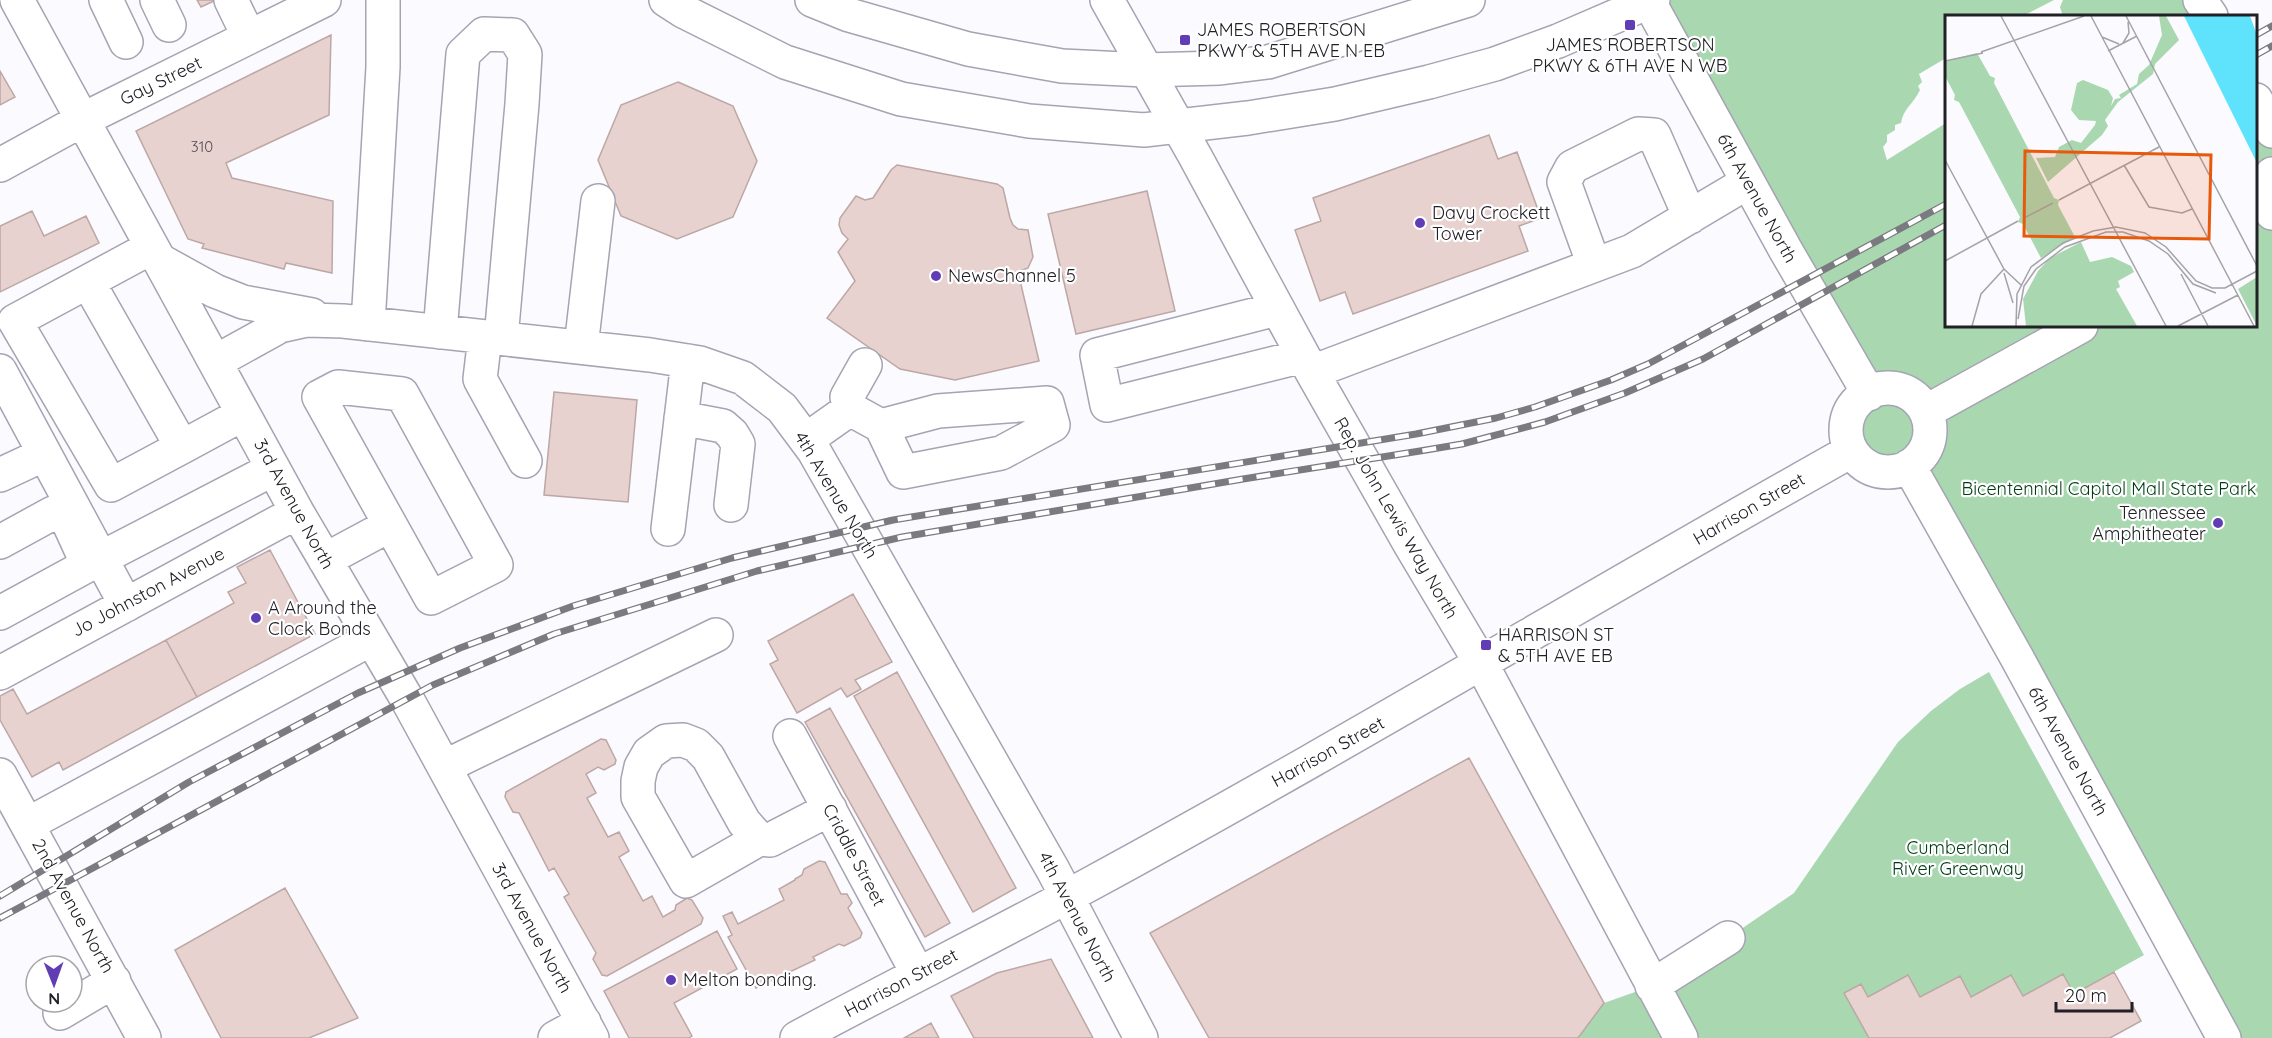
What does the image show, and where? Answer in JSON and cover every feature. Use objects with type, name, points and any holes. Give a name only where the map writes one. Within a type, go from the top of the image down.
[{"type":"street","name":"3rd Avenue North","points":[[17,0],[273,469],[444,767],[588,1030]]},
{"type":"street","points":[[106,0],[126,42]]},
{"type":"street","points":[[231,0],[249,37]]},
{"type":"street","name":"Gay Street","points":[[0,165],[82,120],[324,0]]},
{"type":"street","points":[[243,414],[111,485],[15,321],[88,282],[156,254],[215,291],[243,302],[356,322],[383,67],[383,0]]},
{"type":"street","points":[[666,0],[683,11],[785,62],[901,99],[1029,121],[1144,130],[1248,118],[1335,104],[1429,82],[1495,64],[1558,41],[1650,1]]},
{"type":"street","points":[[812,0],[849,15],[968,49],[1062,66],[1145,70],[1220,68],[1268,62],[1468,0]]},
{"type":"street","name":"Rep. John Lewis Way North","points":[[1107,0],[1307,364],[1482,665],[1681,1038]]},
{"type":"street","points":[[2200,0],[2210,15]]},
{"type":"street","name":"6th Avenue North","points":[[1650,1],[1748,182],[1869,394]]},
{"type":"street","points":[[440,332],[463,54],[484,34],[513,35],[525,54],[522,104],[493,338],[480,379],[525,461]]},
{"type":"street","points":[[2257,102],[2272,131]]},
{"type":"street","points":[[1594,265],[1564,183],[1572,167],[1638,135],[1654,135],[1690,217]]},
{"type":"street","points":[[2272,174],[2267,190],[2272,213]]},
{"type":"street","points":[[1277,309],[1097,355],[1107,405],[1307,364],[1594,265],[1632,250],[1748,182]]},
{"type":"street","points":[[581,347],[598,201]]},
{"type":"street","points":[[2257,227],[2272,219]]},
{"type":"street","points":[[88,282],[182,447]]},
{"type":"street","name":"4th Avenue North","points":[[215,362],[280,326],[307,320],[356,322],[688,361],[743,378],[782,408],[806,440],[1047,860],[1141,1038]]},
{"type":"street","points":[[1927,411],[2078,327]]},
{"type":"street","points":[[668,529],[688,361]]},
{"type":"street","points":[[865,364],[847,397],[850,409],[881,426]]},
{"type":"street","points":[[0,371],[95,561]]},
{"type":"street","points":[[338,387],[402,394],[496,565],[431,598],[390,525],[319,397],[338,387]]},
{"type":"street","points":[[1884,388],[1905,391],[1919,400],[1927,411],[1930,422],[1929,441],[1924,453],[1909,466],[1897,471],[1879,471],[1860,462],[1851,450],[1846,432],[1847,420],[1853,407],[1869,394],[1884,388]]},
{"type":"street","points":[[806,440],[850,409]]},
{"type":"street","points":[[681,418],[723,426],[738,444],[731,505]]},
{"type":"street","name":"Harrison Street","points":[[797,1038],[834,1029],[918,974],[1066,897],[1482,665],[1851,450]]},
{"type":"street","points":[[0,475],[32,460]]},
{"type":"street","name":"6th Avenue North","points":[[1909,466],[2016,656],[2224,1038]]},
{"type":"street","points":[[0,613],[273,469]]},
{"type":"street","name":"Jo Johnston Avenue","points":[[0,673],[297,512]]},
{"type":"street","points":[[2,537],[53,513],[67,519],[126,605]]},
{"type":"street","points":[[324,560],[390,525]]},
{"type":"street","points":[[444,767],[716,635]]},
{"type":"street","points":[[27,824],[371,639]]},
{"type":"street","name":"Criddle Street","points":[[790,736],[918,974]]},
{"type":"street","name":"2nd Avenue North","points":[[0,775],[144,1038]]},
{"type":"street","points":[[759,838],[770,840],[830,809]]},
{"type":"street","points":[[1652,986],[1728,938]]},
{"type":"street","points":[[84,999],[114,981]]},
{"type":"street","points":[[555,1038],[588,1030]]},
{"type":"green space","name":"Bicentennial Capitol Mall State Park","points":[[1653,0],[2054,0],[2025,15],[1945,15],[1945,59],[1919,74],[1922,82],[1918,86],[1920,90],[1904,114],[1901,123],[1895,125],[1895,130],[1887,135],[1887,142],[1883,147],[1887,160],[1945,124],[1945,327],[2257,327],[2257,102],[2272,131],[2272,1038],[2224,1038],[1897,471],[1883,471],[1870,467],[1852,450],[1847,439],[1847,426],[1850,414],[1858,402]]},
{"type":"green space","points":[[2063,0],[2200,0],[2210,15],[2063,15],[2060,7]]},
{"type":"green space","name":"Cumberland River Greenway","points":[[1989,672],[2144,955],[2074,994],[2063,974],[2023,996],[2011,975],[1971,997],[1959,976],[1920,997],[1908,975],[1852,1006],[1869,1038],[1578,1038],[1604,1003],[1652,986],[1794,893],[1898,742],[1931,711],[1960,689]]},
{"type":"building","points":[[197,0],[216,0],[201,7]]},
{"type":"building","points":[[331,35],[329,115],[226,163],[232,178],[333,201],[332,273],[286,263],[284,269],[202,248],[204,244],[188,239],[136,131]]},
{"type":"building","points":[[0,71],[15,97],[0,105]]},
{"type":"building","points":[[678,82],[733,106],[757,161],[733,217],[677,239],[621,216],[598,160],[621,105]]},
{"type":"building","name":"Davy Crockett Tower","points":[[1489,135],[1498,159],[1517,152],[1541,218],[1519,226],[1528,251],[1353,314],[1345,292],[1320,301],[1295,230],[1321,221],[1313,198]]},
{"type":"building","name":"NewsChannel 5","points":[[897,165],[997,184],[1003,188],[1013,225],[1018,229],[1028,230],[1033,257],[1028,268],[1018,272],[1039,361],[955,380],[900,369],[827,318],[855,281],[838,252],[848,239],[842,233],[839,225],[840,218],[856,196],[865,200],[873,198],[891,170]]},
{"type":"building","points":[[1147,191],[1175,311],[1076,334],[1048,214]]},
{"type":"building","points":[[32,211],[44,236],[86,216],[99,243],[0,292],[0,226]]},
{"type":"building","points":[[554,392],[637,400],[628,502],[544,495]]},
{"type":"building","name":"A Around the Clock Bonds","points":[[270,550],[315,634],[197,697],[166,640],[234,603],[228,592],[246,583],[237,567]]},
{"type":"building","points":[[853,594],[892,662],[855,680],[861,689],[847,697],[841,688],[797,713],[770,664],[778,660],[768,641]]},
{"type":"building","points":[[166,640],[197,697],[63,770],[59,762],[32,777],[0,720],[0,696],[13,689],[27,714]]},
{"type":"building","points":[[897,672],[1016,888],[973,912],[854,696]]},
{"type":"building","points":[[830,708],[950,923],[925,937],[805,722]]},
{"type":"building","points":[[601,739],[606,740],[616,760],[615,764],[604,770],[598,767],[586,774],[596,793],[587,798],[608,837],[619,832],[629,851],[619,857],[643,901],[652,896],[663,917],[675,910],[676,905],[687,898],[692,900],[703,918],[701,924],[607,976],[602,975],[593,959],[596,953],[564,897],[569,894],[554,868],[549,871],[519,813],[513,812],[505,797],[506,792]]},
{"type":"building","points":[[1469,758],[1604,1003],[1578,1038],[1209,1038],[1150,933]]},
{"type":"building","points":[[819,861],[825,862],[841,894],[847,894],[852,903],[848,908],[862,933],[860,938],[844,946],[839,944],[813,957],[815,960],[756,988],[728,937],[732,935],[723,916],[732,912],[738,924],[784,900],[779,889],[802,875],[804,869]]},
{"type":"building","points":[[285,888],[358,1018],[309,1038],[221,1038],[175,950]]},
{"type":"building","name":"Melton bonding.","points":[[717,931],[737,969],[674,1003],[692,1036],[689,1038],[629,1038],[604,991]]},
{"type":"building","points":[[1051,959],[1093,1038],[974,1038],[951,996],[997,973]]},
{"type":"building","points":[[2114,972],[2141,1021],[2110,1038],[1869,1038],[1844,993],[1861,984],[1868,997],[1908,975],[1920,997],[1960,976],[1971,997],[2011,975],[2023,996],[2063,974],[2074,994]]},
{"type":"building","points":[[931,1023],[939,1038],[904,1038]]},
{"type":"railway","points":[[2257,34],[2272,26]]},
{"type":"railway","points":[[2257,54],[2272,46]]},
{"type":"railway","points":[[0,896],[189,782],[358,693],[460,648],[573,606],[732,558],[893,520],[1416,434],[1496,418],[1535,407],[1648,364],[1945,205]]},
{"type":"railway","points":[[0,918],[433,685],[554,634],[757,571],[902,537],[1462,444],[1545,422],[1625,393],[1703,359],[1945,226]]},
{"type":"place","name":"JAMES ROBERTSON PKWY & 6TH AVE N WB","points":[[1630,25]]},
{"type":"place","name":"JAMES ROBERTSON PKWY & 5TH AVE N EB","points":[[1185,40]]},
{"type":"place","name":"Davy Crockett Tower","points":[[1420,223]]},
{"type":"place","name":"NewsChannel 5","points":[[936,276]]},
{"type":"place","name":"Tennessee Amphitheater","points":[[2218,523]]},
{"type":"place","name":"A Around the Clock Bonds","points":[[256,618]]},
{"type":"place","name":"HARRISON ST & 5TH AVE EB","points":[[1486,645]]},
{"type":"place","name":"Melton bonding.","points":[[671,980]]}]
